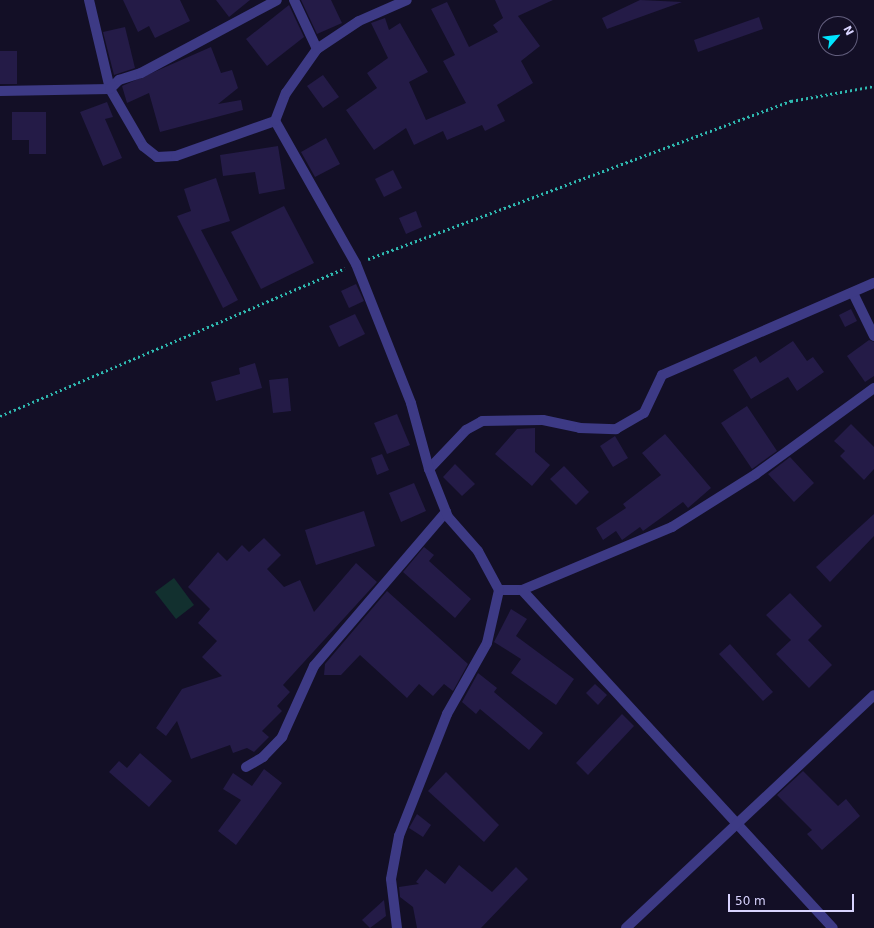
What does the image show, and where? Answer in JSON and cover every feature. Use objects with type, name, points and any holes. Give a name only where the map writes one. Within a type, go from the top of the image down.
[{"type":"street","points":[[89,0],[110,89],[143,146],[157,157],[176,156],[275,121],[286,93],[317,49],[359,21],[407,0]]},
{"type":"street","points":[[0,92],[110,89],[119,80],[148,70],[277,0]]},
{"type":"street","points":[[294,0],[317,49]]},
{"type":"street","points":[[275,121],[356,264],[411,403],[429,469],[446,512],[478,551],[499,590],[487,643],[447,714],[399,836],[391,879],[397,928]]},
{"type":"street","points":[[429,469],[466,430],[482,421],[543,420],[580,428],[616,430],[644,414],[662,375],[874,283]]},
{"type":"street","points":[[853,292],[874,336]]},
{"type":"street","points":[[499,590],[522,590],[672,527],[756,474],[874,388]]},
{"type":"street","points":[[246,767],[263,756],[282,737],[314,666],[446,512]]},
{"type":"street","points":[[522,590],[739,822],[833,928]]},
{"type":"street","points":[[626,928],[874,695]]},
{"type":"path","points":[[0,416],[356,264],[791,101],[874,86]]},
{"type":"green space","points":[[174,578],[194,605],[176,619],[155,592]]},
{"type":"building","points":[[123,0],[180,0],[190,21],[155,38],[149,26],[138,32]]},
{"type":"building","points":[[216,0],[250,0],[229,17]]},
{"type":"building","points":[[301,0],[331,0],[342,23],[317,34]]},
{"type":"building","points":[[495,0],[553,0],[518,16],[540,46],[521,61],[533,83],[497,105],[505,121],[485,131],[482,125],[447,140],[443,131],[414,145],[406,128],[374,150],[346,110],[377,88],[367,73],[388,58],[371,23],[385,18],[389,30],[400,23],[428,72],[409,82],[426,120],[466,103],[443,61],[455,55],[431,9],[447,2],[469,47],[498,32],[493,25],[503,18]]},
{"type":"building","points":[[640,0],[682,2],[607,29],[602,18]]},
{"type":"building","points":[[289,5],[304,37],[267,66],[246,39]]},
{"type":"building","points":[[759,17],[763,29],[698,52],[694,40]]},
{"type":"building","points":[[125,27],[135,68],[114,75],[103,32]]},
{"type":"building","points":[[211,47],[221,73],[232,70],[238,88],[218,104],[241,100],[243,110],[160,132],[149,93],[127,103],[122,86]]},
{"type":"building","points":[[0,51],[17,51],[17,84],[0,84]]},
{"type":"building","points":[[323,75],[339,97],[323,108],[307,86]]},
{"type":"building","points":[[107,102],[113,117],[105,119],[122,158],[103,166],[80,112]]},
{"type":"building","points":[[12,112],[46,112],[46,154],[29,154],[29,140],[12,140]]},
{"type":"building","points":[[326,138],[340,164],[315,177],[301,152]]},
{"type":"building","points":[[278,146],[285,189],[259,194],[255,172],[223,176],[220,155]]},
{"type":"building","points":[[393,170],[402,188],[384,197],[375,179]]},
{"type":"building","points":[[216,178],[230,221],[201,230],[238,300],[223,308],[177,216],[191,211],[184,189]]},
{"type":"building","points":[[284,206],[314,263],[261,289],[231,232]]},
{"type":"building","points":[[416,211],[422,227],[406,234],[399,218]]},
{"type":"building","points":[[356,284],[364,301],[349,308],[341,291]]},
{"type":"building","points":[[851,309],[857,321],[845,327],[839,315]]},
{"type":"building","points":[[355,314],[365,334],[339,347],[329,326]]},
{"type":"building","points":[[869,340],[874,342],[874,376],[865,382],[847,356]]},
{"type":"building","points":[[793,341],[807,361],[813,357],[824,372],[797,391],[788,377],[751,399],[733,370],[756,356],[760,363]]},
{"type":"building","points":[[255,363],[262,388],[216,401],[211,382],[240,374],[239,368]]},
{"type":"building","points":[[288,378],[291,411],[273,413],[269,380]]},
{"type":"building","points":[[747,406],[777,451],[752,469],[721,423]]},
{"type":"building","points":[[397,414],[410,445],[387,454],[374,423]]},
{"type":"building","points":[[851,424],[874,447],[874,469],[864,480],[840,456],[845,451],[834,441]]},
{"type":"building","points":[[535,428],[535,452],[550,465],[532,486],[495,454],[517,429]]},
{"type":"building","points":[[665,434],[711,488],[688,508],[683,502],[643,531],[640,527],[622,540],[616,531],[603,540],[596,528],[626,508],[623,504],[661,475],[642,453]]},
{"type":"building","points":[[615,436],[628,458],[613,467],[600,446]]},
{"type":"building","points":[[382,454],[389,470],[377,475],[371,458]]},
{"type":"building","points":[[790,457],[814,483],[794,502],[768,474]]},
{"type":"building","points":[[455,464],[475,484],[462,496],[443,477]]},
{"type":"building","points":[[564,466],[589,492],[576,505],[550,479]]},
{"type":"building","points":[[414,483],[426,511],[401,522],[389,493]]},
{"type":"building","points":[[364,511],[375,546],[316,565],[305,530]]},
{"type":"building","points":[[874,514],[874,536],[830,582],[816,567]]},
{"type":"building","points":[[264,538],[281,555],[267,569],[284,587],[300,580],[314,612],[356,563],[377,582],[283,685],[290,692],[277,706],[282,711],[262,731],[269,737],[254,752],[247,748],[233,753],[230,745],[191,759],[177,721],[166,736],[156,728],[182,689],[222,676],[202,657],[217,641],[198,623],[210,609],[188,587],[218,552],[227,561],[242,545],[249,552]]},
{"type":"building","points":[[424,547],[434,555],[429,561],[471,599],[455,618],[403,572]]},
{"type":"building","points":[[387,591],[468,664],[453,691],[444,684],[433,696],[419,684],[407,698],[360,655],[341,675],[324,675],[325,664]]},
{"type":"building","points":[[790,593],[822,626],[808,640],[832,665],[809,688],[776,654],[791,640],[766,615]]},
{"type":"building","points":[[511,609],[527,619],[516,636],[574,679],[556,705],[511,673],[521,659],[494,642]]},
{"type":"building","points":[[730,644],[773,692],[763,701],[719,654]]},
{"type":"building","points":[[478,673],[497,688],[494,692],[543,733],[529,750],[480,709],[476,714],[462,702]]},
{"type":"building","points":[[595,684],[607,695],[598,705],[586,693]]},
{"type":"building","points":[[622,714],[634,726],[588,775],[576,763]]},
{"type":"building","points":[[140,753],[172,781],[149,807],[109,772],[119,761],[127,768]]},
{"type":"building","points":[[264,769],[282,783],[236,845],[218,831],[241,800],[223,789],[233,773],[252,786]]},
{"type":"building","points":[[803,771],[838,806],[846,799],[860,816],[822,850],[807,834],[812,830],[777,795]]},
{"type":"building","points":[[446,772],[499,825],[484,842],[428,791]]},
{"type":"building","points":[[417,814],[431,825],[423,837],[409,828]]},
{"type":"building","points":[[459,865],[492,892],[516,867],[528,879],[481,928],[417,928],[413,907],[400,897],[399,887],[419,884],[416,882],[426,869],[445,884]]},
{"type":"building","points":[[384,900],[386,916],[370,928],[362,920]]}]
